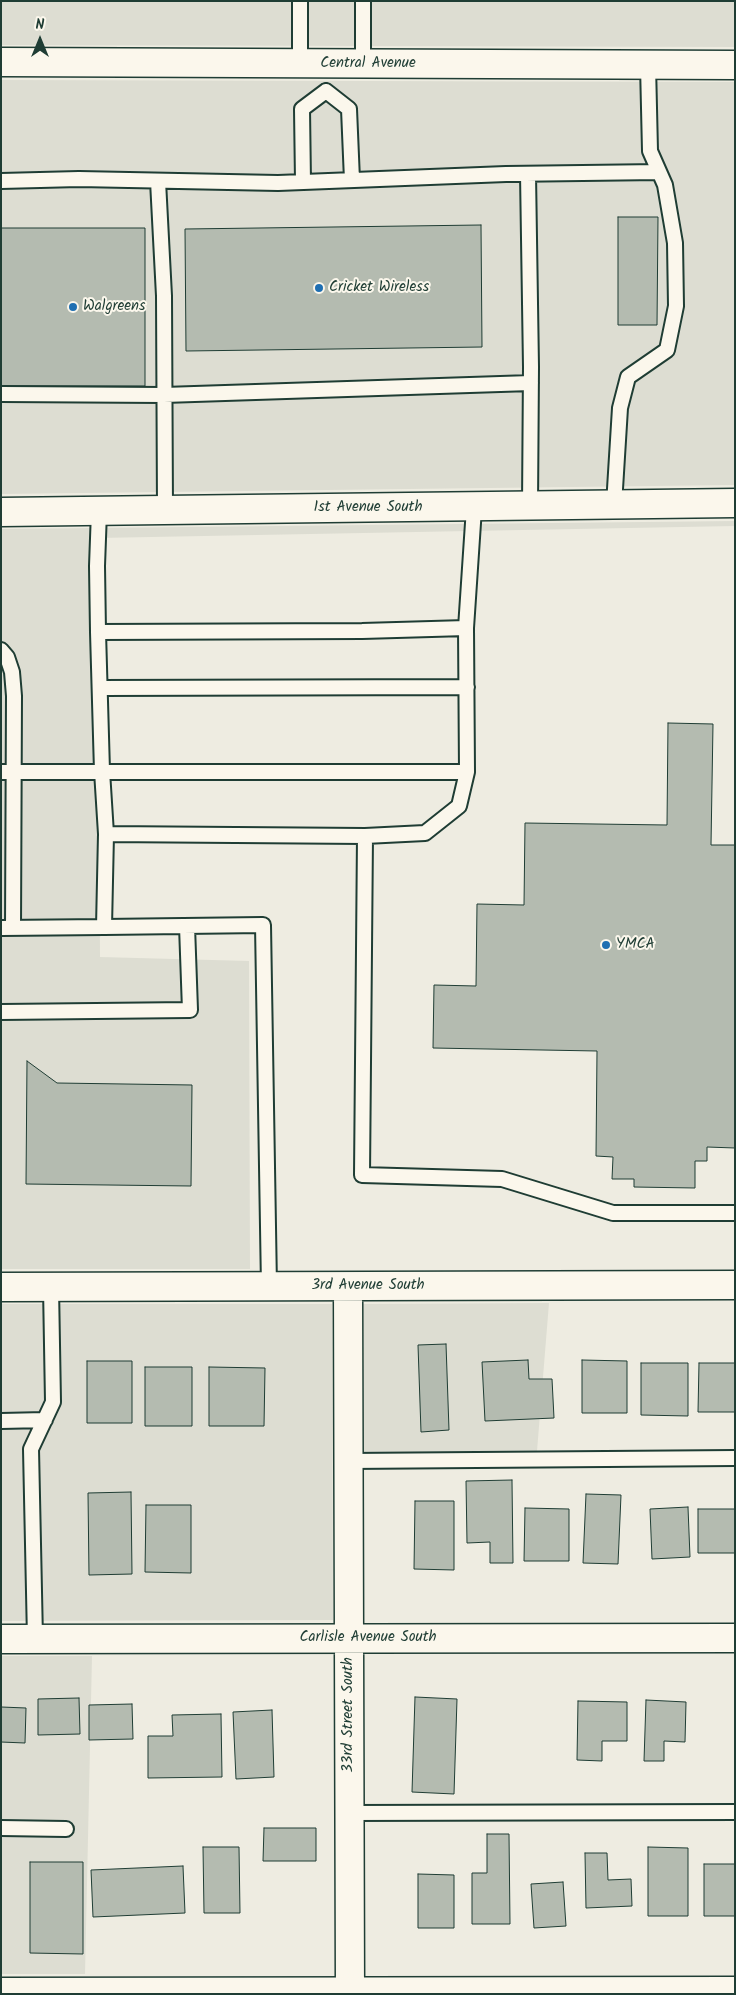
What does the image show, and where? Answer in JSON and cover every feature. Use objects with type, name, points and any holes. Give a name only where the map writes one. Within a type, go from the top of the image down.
[{"type":"street","name":"Central Avenue","points":[[1,62],[735,65]]},
{"type":"street","name":"1st Avenue South","points":[[1,512],[474,508],[735,503]]},
{"type":"street","name":"3rd Avenue South","points":[[1,1287],[735,1285]]},
{"type":"street","name":"33rd Street South","points":[[348,1287],[350,1992]]},
{"type":"street","name":"Carlisle Avenue South","points":[[1,1639],[735,1638]]},
{"type":"street","points":[[1,1992],[735,1991]]},
{"type":"lane","points":[[300,1],[300,63]]},
{"type":"lane","points":[[362,64],[363,1]]},
{"type":"lane","points":[[326,64],[326,91]]},
{"type":"lane","points":[[614,504],[620,408],[628,377],[667,350],[676,306],[675,243],[665,185],[650,151],[648,65]]},
{"type":"lane","points":[[326,91],[349,109],[352,180]]},
{"type":"lane","points":[[303,182],[302,109],[326,91]]},
{"type":"lane","points":[[1,181],[79,179],[303,182],[528,174],[659,172]]},
{"type":"lane","points":[[528,174],[531,383],[530,506]]},
{"type":"lane","points":[[158,181],[164,296],[165,510]]},
{"type":"lane","points":[[1,394],[164,395],[531,383]]},
{"type":"lane","points":[[106,834],[365,836],[425,833],[459,806],[467,772],[466,628],[474,508]]},
{"type":"lane","points":[[99,511],[97,566],[98,632],[102,771],[106,834],[104,928]]},
{"type":"lane","points":[[98,632],[352,631],[466,628]]},
{"type":"lane","points":[[1,650],[7,658],[12,672],[14,696],[7,772],[7,928],[262,925],[269,1287]]},
{"type":"lane","points":[[101,688],[467,687]]},
{"type":"lane","points":[[1,757],[7,772]]},
{"type":"lane","points":[[7,772],[467,772]]},
{"type":"lane","points":[[365,836],[362,1175],[502,1179],[613,1213],[735,1213]]},
{"type":"lane","points":[[1,1012],[190,1010],[187,926]]},
{"type":"lane","points":[[35,1639],[31,1449],[53,1402],[51,1287]]},
{"type":"lane","points":[[1,1421],[45,1420]]},
{"type":"lane","points":[[348,1461],[735,1458]]},
{"type":"lane","points":[[350,1814],[735,1812]]},
{"type":"lane","points":[[1,1828],[66,1829]]},
{"type":"shaded area","points":[[1,1],[735,1],[735,47],[1,45]]},
{"type":"shaded area","points":[[1,80],[735,82],[735,485],[1,494]]},
{"type":"shaded area","points":[[735,521],[735,526],[98,538],[100,957],[249,961],[250,1269],[1,1269],[1,529]]},
{"type":"shaded area","points":[[549,1303],[537,1451],[364,1462],[363,1304]]},
{"type":"shaded area","points":[[1,1304],[332,1304],[333,1620],[1,1621]]},
{"type":"shaded area","points":[[1,1656],[92,1656],[85,1974],[1,1974]]},
{"type":"building","points":[[618,217],[658,217],[657,325],[618,325]]},
{"type":"building","points":[[481,225],[482,347],[186,351],[185,229]]},
{"type":"building","name":"Walgreens","points":[[1,228],[145,228],[145,386],[1,386]]},
{"type":"building","name":"YMCA","points":[[668,723],[713,724],[711,845],[735,845],[735,1148],[707,1147],[707,1161],[695,1161],[695,1188],[634,1187],[634,1179],[612,1179],[613,1157],[596,1156],[597,1051],[433,1048],[434,985],[476,986],[477,904],[524,905],[525,823],[667,825]]},
{"type":"building","points":[[27,1061],[57,1083],[192,1085],[191,1186],[26,1184]]},
{"type":"building","points":[[446,1344],[449,1430],[421,1432],[418,1345]]},
{"type":"building","points":[[528,1360],[529,1379],[552,1379],[554,1418],[485,1421],[482,1362]]},
{"type":"building","points":[[582,1360],[627,1361],[627,1413],[582,1413]]},
{"type":"building","points":[[87,1361],[132,1361],[132,1423],[87,1423]]},
{"type":"building","points":[[641,1363],[688,1363],[688,1416],[641,1415]]},
{"type":"building","points":[[699,1363],[735,1363],[735,1412],[698,1412]]},
{"type":"building","points":[[145,1367],[192,1367],[192,1426],[145,1426]]},
{"type":"building","points":[[209,1367],[265,1368],[264,1426],[209,1426]]},
{"type":"building","points":[[512,1480],[513,1563],[490,1563],[490,1542],[467,1543],[466,1481]]},
{"type":"building","points":[[131,1492],[132,1574],[89,1575],[88,1493]]},
{"type":"building","points":[[586,1494],[621,1495],[618,1564],[583,1563]]},
{"type":"building","points":[[415,1501],[454,1501],[454,1570],[414,1569]]},
{"type":"building","points":[[146,1505],[191,1505],[191,1573],[145,1572]]},
{"type":"building","points":[[688,1507],[690,1557],[652,1559],[650,1509]]},
{"type":"building","points":[[525,1508],[569,1509],[569,1561],[524,1561]]},
{"type":"building","points":[[698,1509],[735,1509],[735,1553],[698,1553]]},
{"type":"building","points":[[415,1697],[457,1699],[454,1794],[412,1792]]},
{"type":"building","points":[[79,1698],[80,1734],[38,1735],[38,1699]]},
{"type":"building","points":[[646,1700],[686,1702],[685,1742],[664,1741],[664,1761],[644,1761]]},
{"type":"building","points":[[578,1701],[627,1702],[627,1741],[602,1741],[602,1761],[577,1760]]},
{"type":"building","points":[[132,1704],[133,1739],[89,1740],[89,1705]]},
{"type":"building","points":[[1,1707],[26,1708],[25,1743],[1,1742]]},
{"type":"building","points":[[272,1710],[274,1777],[236,1779],[233,1712]]},
{"type":"building","points":[[221,1714],[222,1777],[148,1778],[148,1736],[173,1736],[172,1715]]},
{"type":"building","points":[[264,1828],[316,1828],[316,1861],[263,1861]]},
{"type":"building","points":[[487,1834],[509,1834],[510,1924],[472,1924],[472,1873],[487,1873]]},
{"type":"building","points":[[203,1847],[239,1847],[240,1913],[204,1913]]},
{"type":"building","points":[[648,1847],[688,1848],[688,1916],[648,1916]]},
{"type":"building","points":[[585,1853],[607,1853],[608,1880],[631,1879],[632,1906],[586,1908]]},
{"type":"building","points":[[30,1862],[83,1862],[83,1954],[30,1953]]},
{"type":"building","points":[[704,1864],[735,1864],[735,1916],[704,1916]]},
{"type":"building","points":[[183,1866],[185,1913],[93,1917],[91,1870]]},
{"type":"building","points":[[418,1874],[454,1875],[454,1928],[418,1928]]},
{"type":"building","points":[[563,1882],[566,1926],[534,1928],[531,1884]]},
{"type":"place","name":"Cricket Wireless","points":[[319,288]]},
{"type":"place","name":"Walgreens","points":[[73,307]]},
{"type":"place","name":"YMCA","points":[[606,945]]}]
